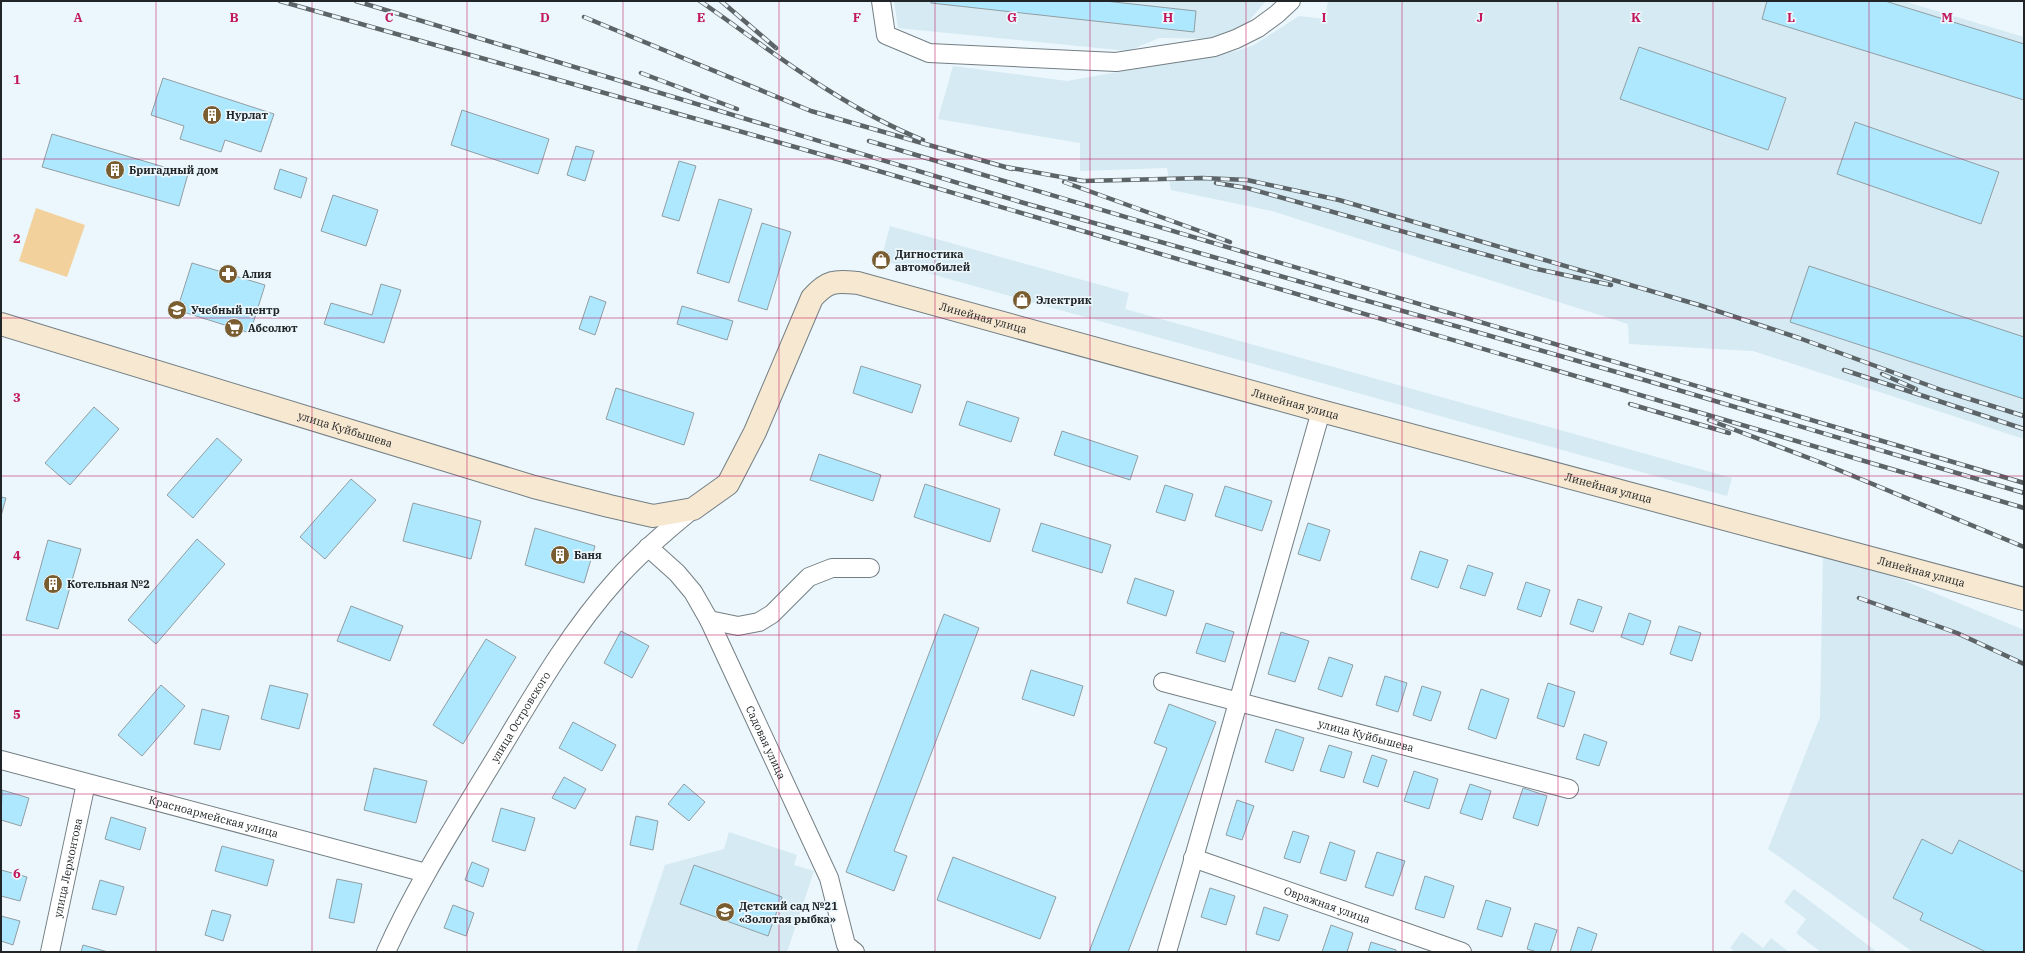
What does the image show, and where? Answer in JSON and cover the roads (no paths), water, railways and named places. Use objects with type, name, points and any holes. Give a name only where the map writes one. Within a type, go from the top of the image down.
[{"type":"street","points":[[880,1],[886,35],[929,54],[1116,62],[1221,45],[1258,28],[1291,1]]},
{"type":"street","name":"Линейная улица","points":[[693,509],[728,484],[755,432],[812,298],[821,287],[834,281],[858,283],[1321,411],[2024,599]]},
{"type":"street","name":"улица Куйбышева","points":[[1,324],[534,487],[653,516],[693,509]]},
{"type":"street","points":[[1167,952],[1321,411]]},
{"type":"street","name":"улица Островского","points":[[386,952],[402,916],[426,873],[574,633],[616,579],[648,547],[693,509]]},
{"type":"street","name":"Садовая улица","points":[[648,547],[677,573],[692,592],[710,620],[829,878],[846,945],[855,952]]},
{"type":"street","points":[[710,620],[738,626],[759,622],[772,614],[809,576],[832,568],[870,568]]},
{"type":"street","name":"улица Куйбышева","points":[[1163,682],[1569,789]]},
{"type":"street","name":"Красноармейская улица","points":[[1,760],[426,873]]},
{"type":"street","name":"улица Лермонтова","points":[[50,952],[86,783]]},
{"type":"street","name":"Овражная улица","points":[[1193,858],[1462,952]]},
{"type":"railway","points":[[280,1],[848,162],[2024,508]]},
{"type":"railway","points":[[356,1],[1024,203],[1648,381],[2024,493]]},
{"type":"railway","points":[[700,1],[780,58],[836,95],[864,112],[923,140]]},
{"type":"railway","points":[[721,1],[776,48]]},
{"type":"railway","points":[[584,17],[811,111],[1012,169]]},
{"type":"railway","points":[[641,73],[737,109]]},
{"type":"railway","points":[[869,141],[2024,483]]},
{"type":"railway","points":[[1006,167],[1083,181],[1202,178],[1247,180],[1339,200],[1699,305],[1799,338],[1944,391],[2024,416]]},
{"type":"railway","points":[[1064,182],[1230,242]]},
{"type":"railway","points":[[1216,183],[1247,188],[1537,269],[1611,285]]},
{"type":"railway","points":[[1844,370],[2024,429]]},
{"type":"railway","points":[[1882,374],[1916,389]]},
{"type":"railway","points":[[1630,404],[1729,433]]},
{"type":"railway","points":[[1709,420],[1822,463],[2024,547]]},
{"type":"railway","points":[[1859,598],[1957,633],[2024,664]]},
{"type":"place","name":"Нурлат","points":[[212,115]]},
{"type":"place","name":"Бригадный дом","points":[[115,170]]},
{"type":"place","name":"Дигностика автомобилей","points":[[881,260]]},
{"type":"place","name":"Алия","points":[[228,274]]},
{"type":"place","name":"Электрик","points":[[1022,300]]},
{"type":"place","name":"Учебный центр","points":[[177,310]]},
{"type":"place","name":"Абсолют","points":[[234,328]]},
{"type":"place","name":"Баня","points":[[560,555]]},
{"type":"place","name":"Котельная №2","points":[[53,584]]},
{"type":"place","name":"Детский сад №21 «Золотая рыбка»","points":[[725,912]]}]
